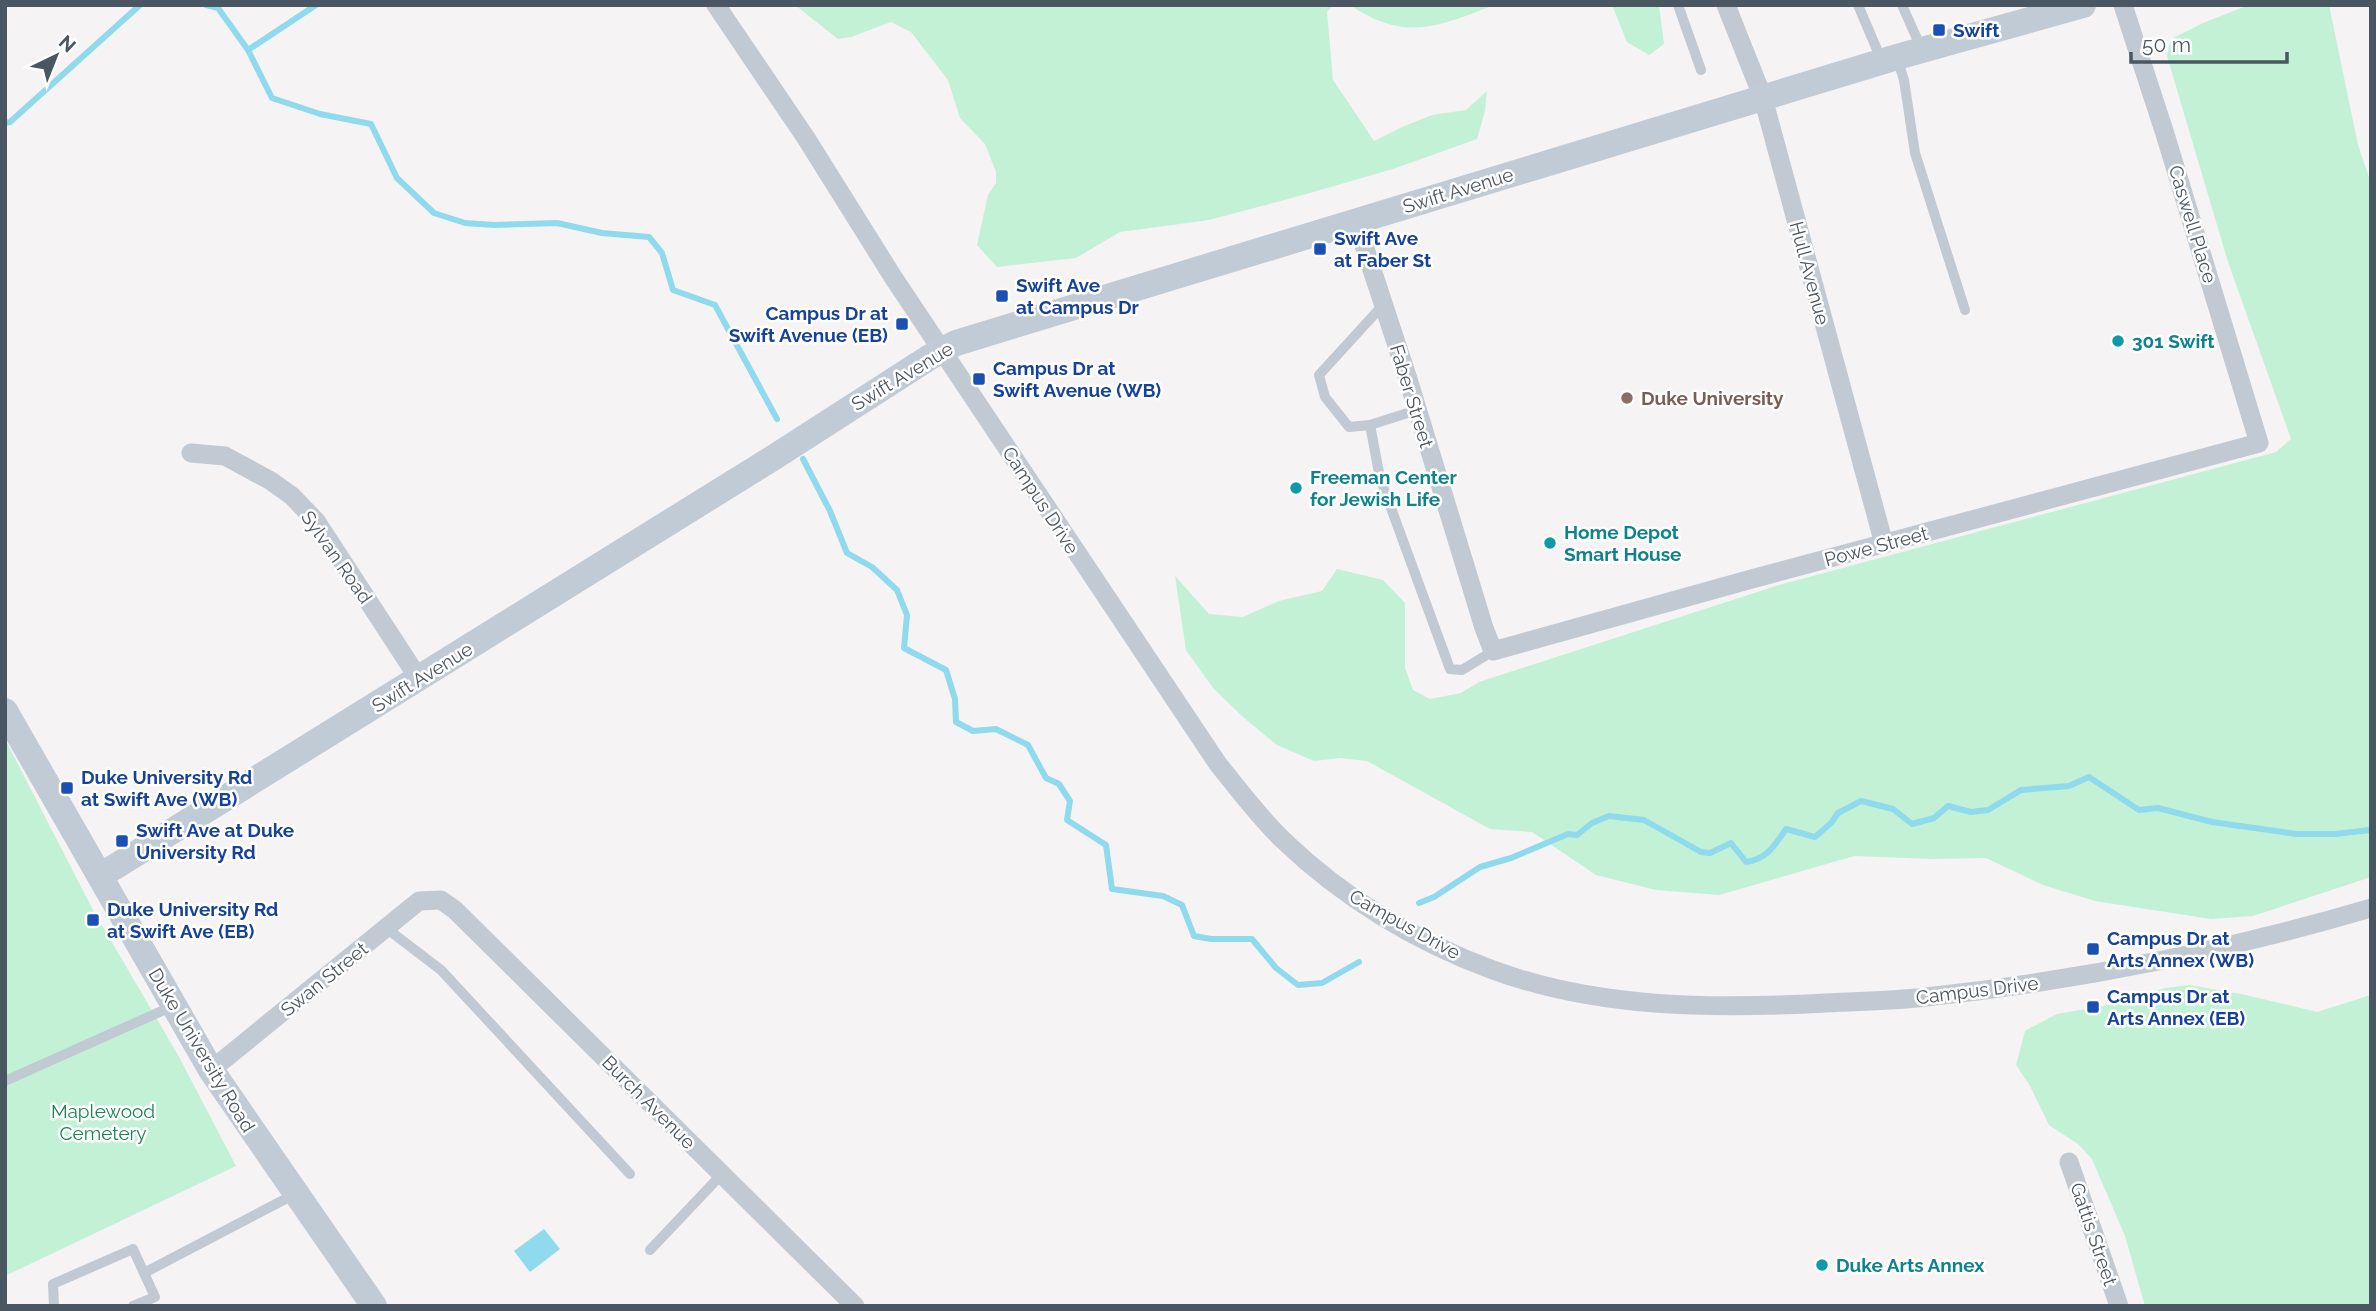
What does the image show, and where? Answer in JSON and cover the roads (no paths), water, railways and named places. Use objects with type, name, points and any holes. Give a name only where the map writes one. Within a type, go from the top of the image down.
[{"type":"street","name":"Campus Drive","points":[[716,5],[806,138],[893,277],[1218,764],[1282,840],[1368,908],[1433,944],[1493,970],[1586,995],[1678,1005],[1781,1005],[1922,998],[2096,974],[2301,929],[2371,908]]},
{"type":"street","name":"Hull Avenue","points":[[1726,5],[1763,99],[1884,544]]},
{"type":"street","name":"Swift Avenue","points":[[100,876],[956,342],[1923,50],[2083,5]]},
{"type":"street","name":"Caswell Place","points":[[2123,5],[2259,443]]},
{"type":"street","name":"Faber Street","points":[[1356,221],[1483,628],[1493,651]]},
{"type":"street","name":"Powe Street","points":[[1493,651],[2259,443]]},
{"type":"street","name":"Sylvan Road","points":[[191,453],[225,456],[271,481],[292,496],[316,522],[419,679]]},
{"type":"street","name":"Duke University Road","points":[[5,711],[211,1070],[374,1306]]},
{"type":"street","name":"Swan Street","points":[[211,1070],[419,901],[441,900]]},
{"type":"street","name":"Burch Avenue","points":[[441,900],[455,910],[855,1306]]},
{"type":"street","name":"Gattis Street","points":[[2069,1162],[2119,1306]]},
{"type":"lane","points":[[1678,5],[1702,70]]},
{"type":"lane","points":[[1858,5],[1904,80],[1916,153],[1965,310]]},
{"type":"lane","points":[[1902,5],[1923,50]]},
{"type":"lane","points":[[1384,305],[1319,375],[1325,397],[1349,427],[1370,425],[1417,410]]},
{"type":"lane","points":[[1370,425],[1380,478],[1450,669],[1462,670],[1493,651]]},
{"type":"lane","points":[[386,928],[441,970],[630,1174]]},
{"type":"lane","points":[[5,1082],[174,1006]]},
{"type":"lane","points":[[650,1250],[722,1174]]},
{"type":"lane","points":[[144,1273],[295,1194]]},
{"type":"lane","points":[[54,1306],[53,1284],[132,1249],[155,1297],[133,1306]]},
{"type":"water","points":[[544,1229],[560,1249],[530,1272],[514,1251]]},
{"type":"waterway","points":[[5,123],[10,122],[140,5]]},
{"type":"waterway","points":[[206,5],[218,8],[248,50],[316,5]]},
{"type":"waterway","points":[[248,50],[272,98],[320,114],[371,124],[397,178],[434,213],[465,223],[557,223],[602,233],[649,237],[662,253],[673,290],[715,305],[777,419]]},
{"type":"waterway","points":[[803,459],[830,511],[847,553],[872,567],[897,590],[907,615],[904,648],[946,670],[955,699],[956,722],[973,731],[996,729],[1028,745],[1046,778],[1059,784],[1070,801],[1067,820],[1106,845],[1112,889],[1163,896],[1182,905],[1194,936],[1211,939],[1252,939],[1276,968],[1298,985],[1322,983],[1359,962]]},
{"type":"waterway","points":[[1419,903],[1434,897],[1480,867],[1511,858],[1568,834],[1577,835],[1592,823],[1609,816],[1644,820],[1701,852],[1710,853],[1731,843],[1746,862],[1765,854],[1786,829],[1815,837],[1838,813],[1861,801],[1893,809],[1912,824],[1934,818],[1948,806],[1971,812],[1988,810],[2021,790],[2069,786],[2089,777],[2139,810],[2158,808],[2212,822],[2297,834],[2371,830]]},
{"type":"place","name":"Swift","points":[[1939,30]]},
{"type":"place","name":"Swift Ave at Faber St","points":[[1320,249]]},
{"type":"place","name":"Swift Ave at Campus Dr","points":[[1002,296]]},
{"type":"place","name":"Campus Dr at Swift Avenue (EB)","points":[[902,324]]},
{"type":"place","name":"301 Swift","points":[[2118,341]]},
{"type":"place","name":"Campus Dr at Swift Avenue (WB)","points":[[979,379]]},
{"type":"place","name":"Duke University","points":[[1627,398]]},
{"type":"place","name":"Freeman Center for Jewish Life","points":[[1296,488]]},
{"type":"place","name":"Home Depot Smart House","points":[[1550,543]]},
{"type":"place","name":"Duke University Rd at Swift Ave (WB)","points":[[67,788]]},
{"type":"place","name":"Swift Ave at Duke University Rd","points":[[122,841]]},
{"type":"place","name":"Duke University Rd at Swift Ave (EB)","points":[[93,920]]},
{"type":"place","name":"Campus Dr at Arts Annex (WB)","points":[[2093,949]]},
{"type":"place","name":"Campus Dr at Arts Annex (EB)","points":[[2093,1007]]},
{"type":"place","name":"Duke Arts Annex","points":[[1822,1265]]},
{"type":"park label","name":"Maplewood Cemetery","points":[[103,1122]]}]
